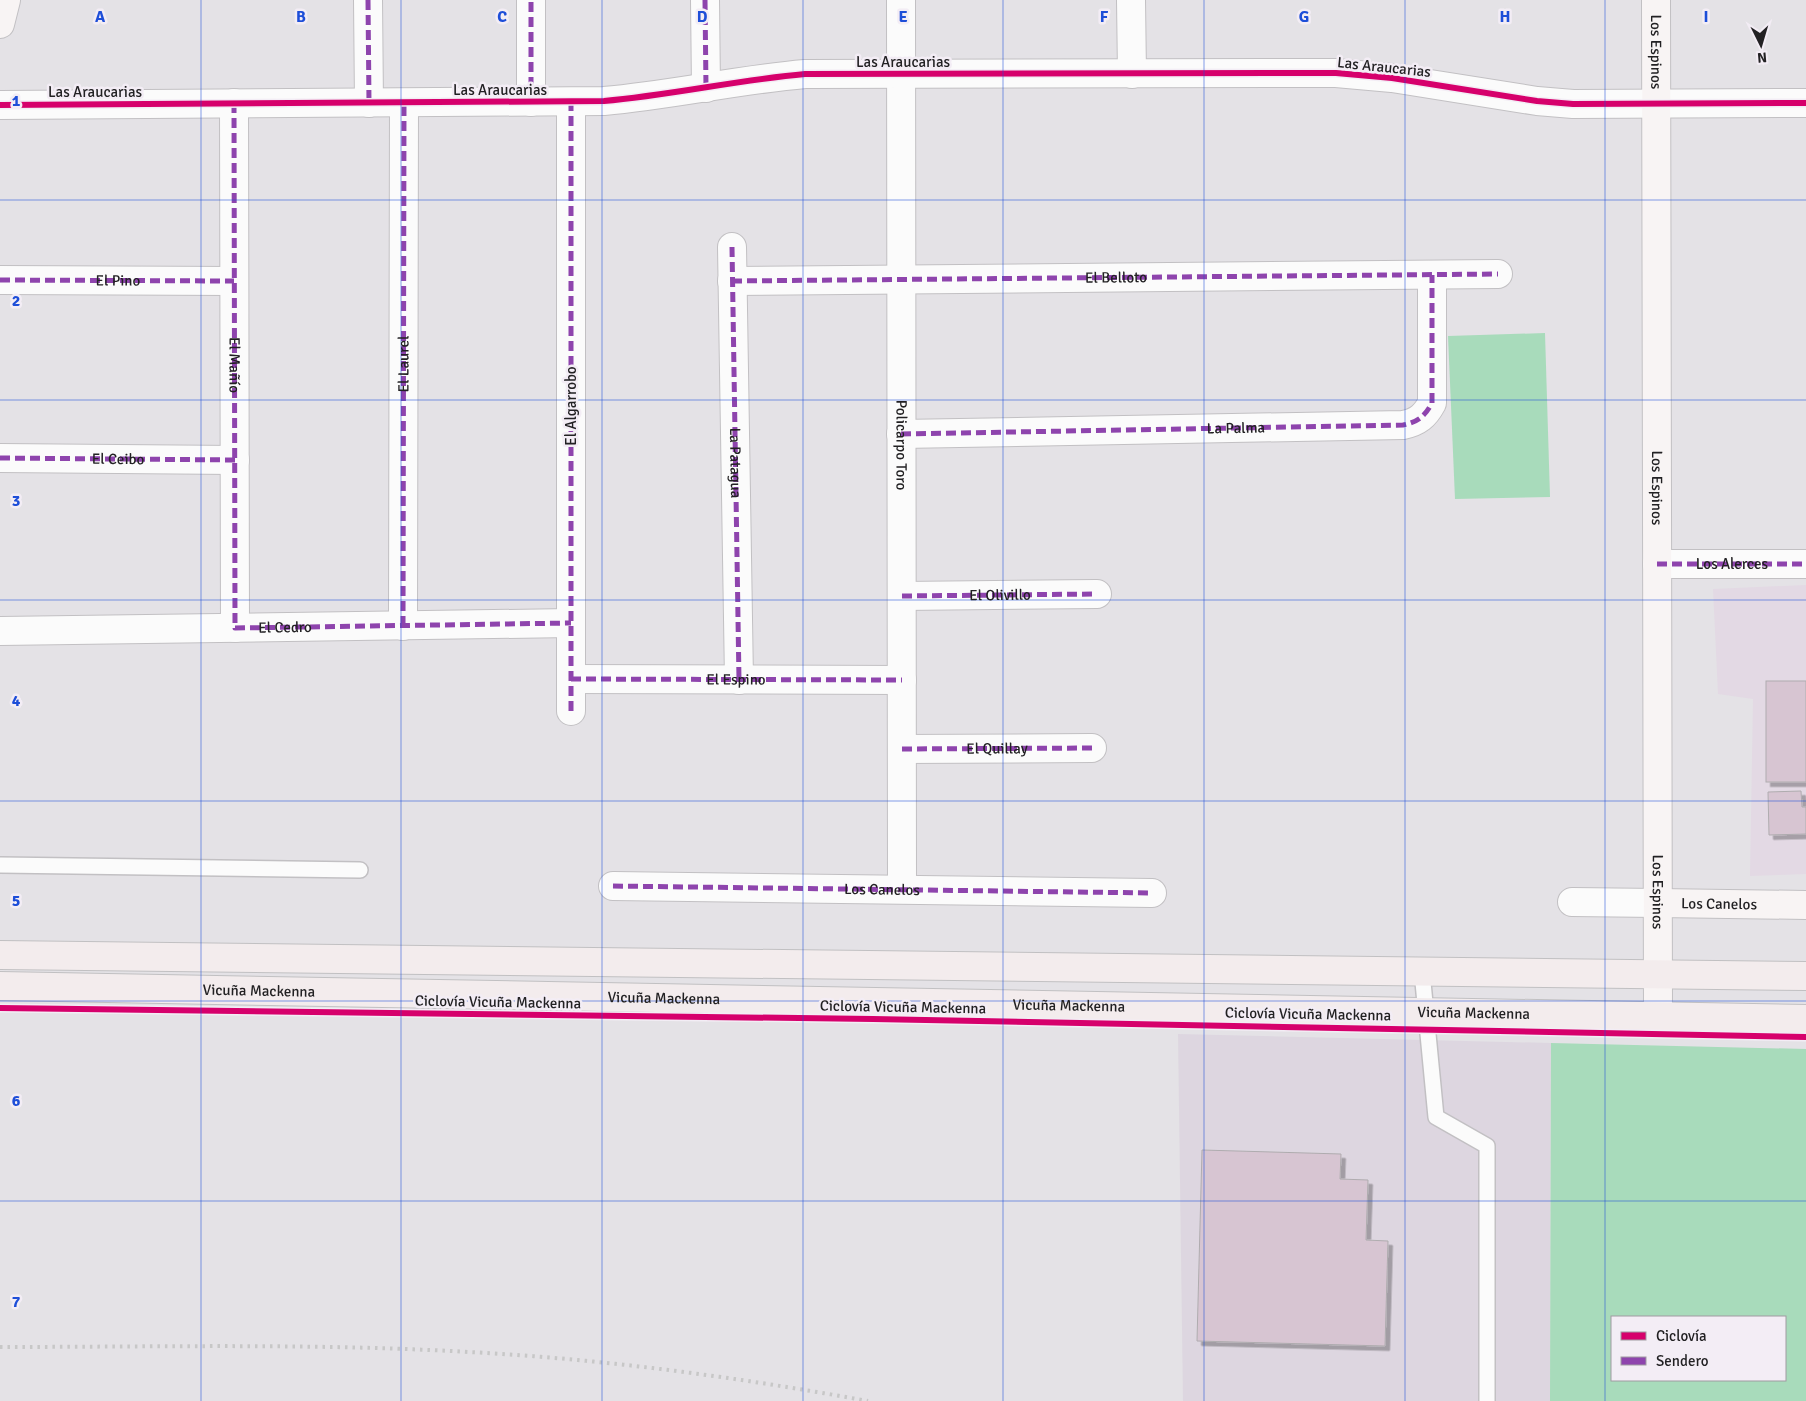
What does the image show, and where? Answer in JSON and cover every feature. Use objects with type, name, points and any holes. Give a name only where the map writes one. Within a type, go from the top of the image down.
[{"type":"main road","name":"Vicuña Mackenna","points":[[0,955],[1806,976]]},
{"type":"main road","name":"Vicuña Mackenna","points":[[0,986],[1806,1019]]},
{"type":"street","points":[[0,24],[6,0]]},
{"type":"street","points":[[368,0],[369,103]]},
{"type":"street","points":[[530,102],[531,0]]},
{"type":"street","points":[[705,0],[706,88]]},
{"type":"street","name":"Policarpo Toro","points":[[900,0],[902,889]]},
{"type":"street","points":[[1132,0],[1132,74]]},
{"type":"street","name":"Los Espinos","points":[[1656,0],[1658,1016]]},
{"type":"street","name":"Las Araucarias","points":[[0,105],[571,102],[654,97],[769,77],[805,74],[1336,73],[1392,78],[1537,102],[1656,104],[1806,103]]},
{"type":"street","name":"El Algarrobo","points":[[571,102],[571,711]]},
{"type":"street","name":"El Mañío","points":[[234,103],[235,628]]},
{"type":"street","name":"El Laurel","points":[[403,626],[404,103]]},
{"type":"street","name":"La Patagua","points":[[732,247],[739,680]]},
{"type":"street","name":"El Belloto","points":[[732,281],[1498,274]]},
{"type":"street","name":"La Palma","points":[[901,434],[1403,425],[1414,423],[1424,416],[1432,403],[1432,275]]},
{"type":"street","name":"El Pino","points":[[0,280],[234,281]]},
{"type":"street","name":"El Ceibo","points":[[0,458],[235,460]]},
{"type":"street","name":"Los Alerces","points":[[1657,564],[1806,564]]},
{"type":"street","name":"El Olivillo","points":[[902,596],[1097,594]]},
{"type":"street","name":"El Cedro","points":[[0,631],[571,624]]},
{"type":"street","name":"El Espino","points":[[571,679],[902,680]]},
{"type":"street","name":"El Quillay","points":[[902,749],[1092,748]]},
{"type":"street","name":"Los Canelos","points":[[613,886],[1152,893]]},
{"type":"street","name":"Los Canelos","points":[[1572,902],[1806,905]]},
{"type":"lane","points":[[0,865],[360,870]]},
{"type":"lane","points":[[1422,972],[1436,1117],[1487,1146],[1487,1401]]},
{"type":"shaded area","points":[[1806,585],[1806,874],[1750,876],[1753,699],[1718,694],[1713,589]]},
{"type":"shaded area","points":[[1178,1034],[1551,1043],[1550,1401],[1183,1401]]},
{"type":"green space","points":[[1545,333],[1550,497],[1455,499],[1448,336]]},
{"type":"green space","points":[[1551,1043],[1806,1049],[1806,1401],[1550,1401]]},
{"type":"building","points":[[1766,681],[1806,681],[1806,782],[1766,782]]},
{"type":"building","points":[[1801,791],[1802,807],[1806,807],[1806,834],[1769,835],[1768,792]]},
{"type":"building","points":[[1202,1150],[1341,1154],[1340,1179],[1368,1180],[1366,1240],[1388,1241],[1385,1346],[1197,1341]]},
{"type":"railway","points":[[0,1347],[293,1346],[410,1349],[519,1355],[669,1370],[769,1384],[868,1401]]},
{"type":"marked path","points":[[368,0],[369,103]]},
{"type":"marked path","points":[[531,0],[531,102]]},
{"type":"marked path","points":[[705,0],[706,88]]},
{"type":"marked path","points":[[571,102],[571,711]]},
{"type":"marked path","points":[[234,103],[235,628],[571,623]]},
{"type":"marked path","points":[[403,626],[404,103]]},
{"type":"marked path","points":[[732,247],[739,680]]},
{"type":"marked path","points":[[732,281],[1498,274]]},
{"type":"marked path","points":[[901,434],[1408,424],[1427,412],[1432,403],[1432,275]]},
{"type":"marked path","points":[[0,280],[234,281]]},
{"type":"marked path","points":[[0,458],[235,460]]},
{"type":"marked path","points":[[1657,564],[1806,564]]},
{"type":"marked path","points":[[902,596],[1097,594]]},
{"type":"marked path","points":[[571,679],[902,680]]},
{"type":"marked path","points":[[902,749],[1092,748]]},
{"type":"marked path","points":[[613,886],[1152,893]]},
{"type":"cycle path","points":[[0,105],[604,101],[805,74],[1336,73],[1392,78],[1537,101],[1573,104],[1806,103]]},
{"type":"cycle path","name":"Ciclovía Vicuña Mackenna","points":[[0,1008],[873,1019],[1806,1037]]}]
